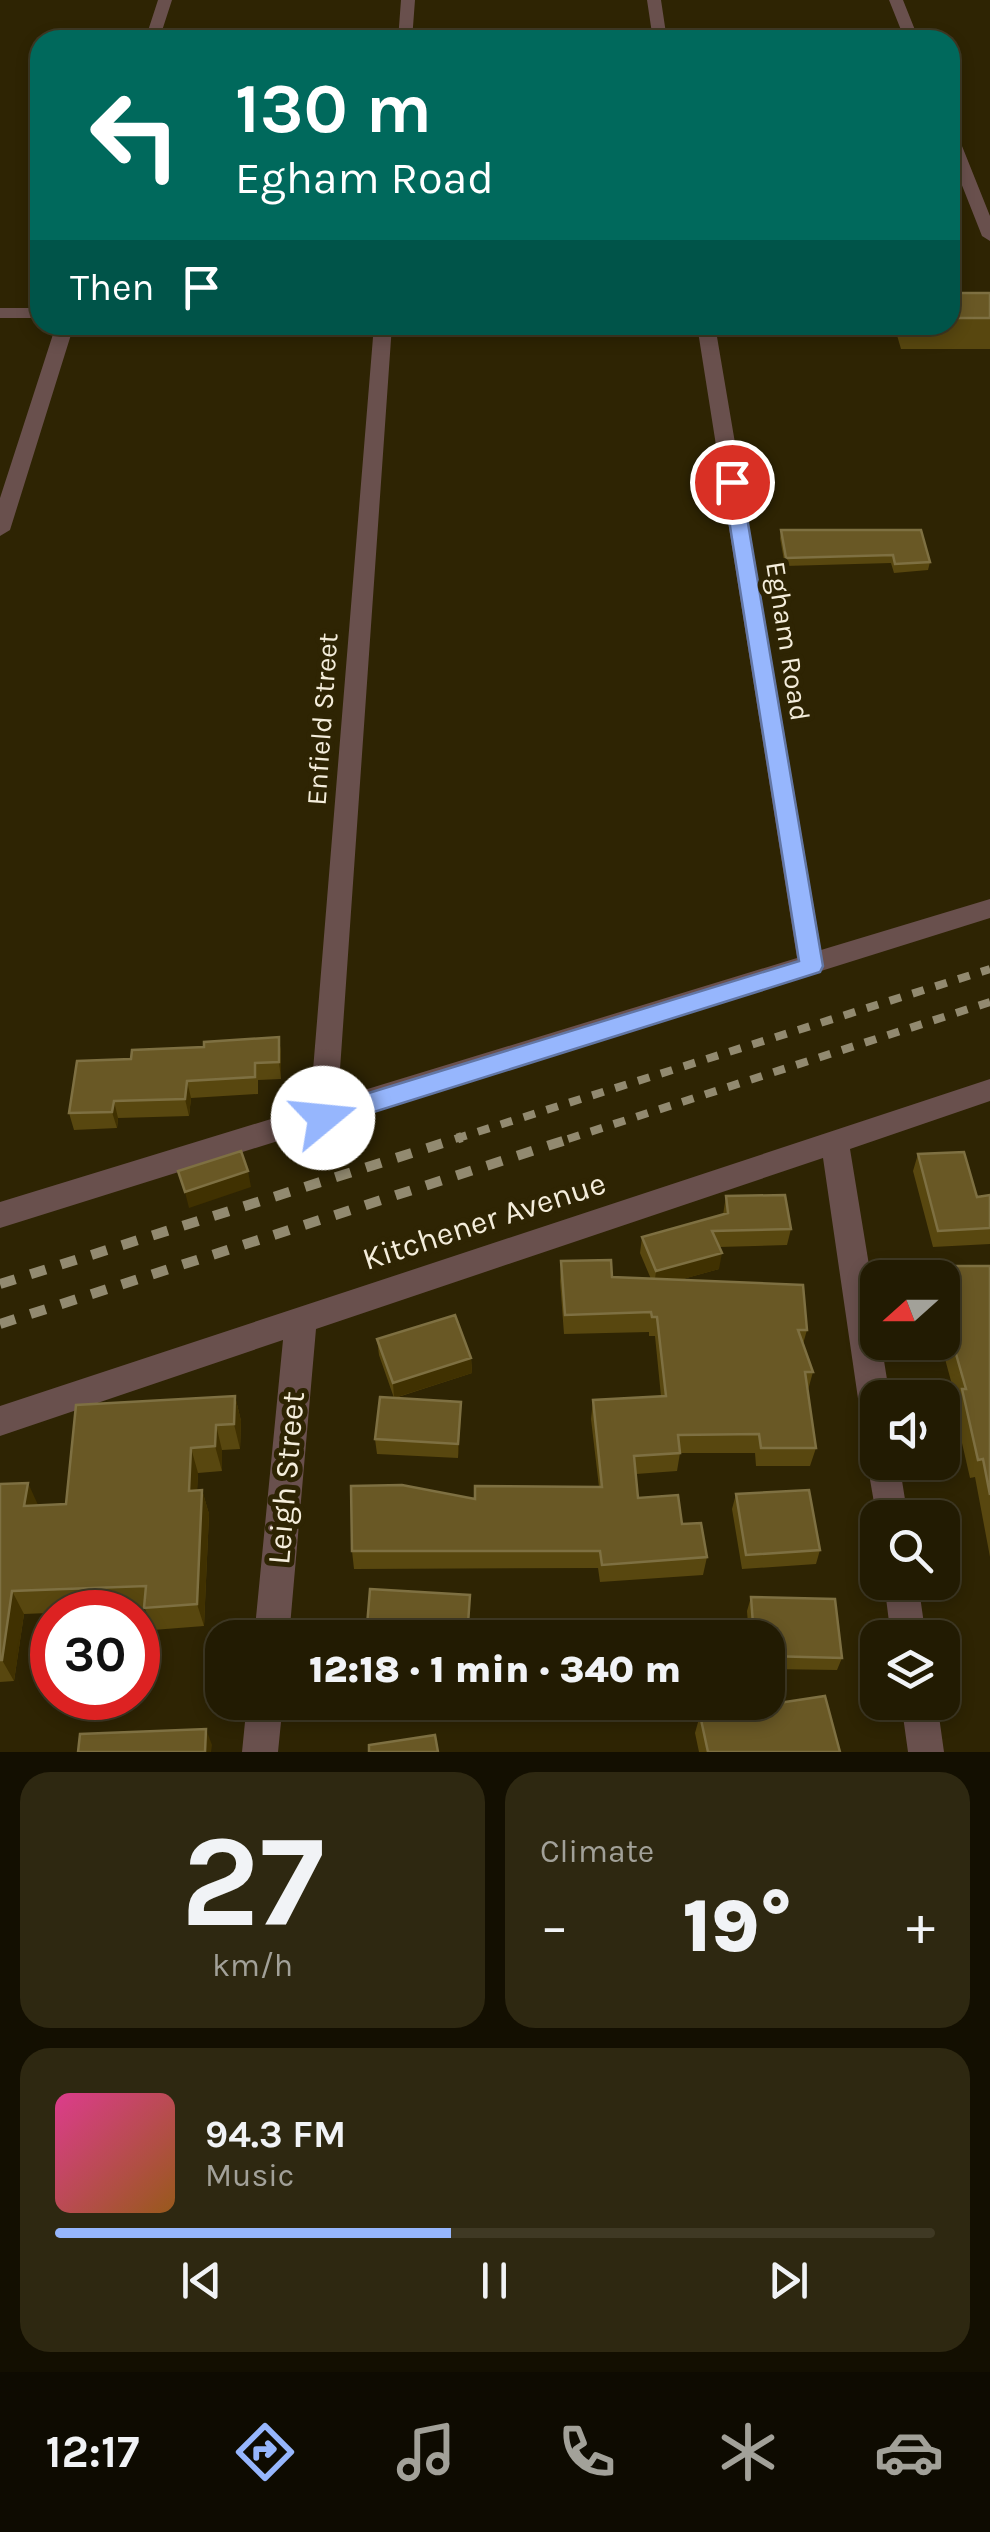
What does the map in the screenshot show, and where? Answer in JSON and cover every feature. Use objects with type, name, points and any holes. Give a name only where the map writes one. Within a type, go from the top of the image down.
[{"type":"street","points":[[155,30],[165,0]]},
{"type":"street","points":[[406,30],[408,0]]},
{"type":"street","points":[[654,0],[658,30]]},
{"type":"street","points":[[896,0],[908,30]]},
{"type":"street","points":[[960,161],[990,236]]},
{"type":"street","points":[[0,313],[30,313]]},
{"type":"street","points":[[0,530],[62,335]]},
{"type":"street","name":"Enfield Street","points":[[323,1118],[382,335]]},
{"type":"street","name":"Egham Road","points":[[708,335],[811,966]]},
{"type":"street","points":[[0,1216],[990,908]]},
{"type":"street","name":"Kitchener Avenue","points":[[0,1420],[990,1090]]},
{"type":"street","points":[[834,1141],[871,1380]]},
{"type":"street","name":"Leigh Street","points":[[273,1620],[301,1319]]},
{"type":"street","points":[[260,1752],[263,1720]]},
{"type":"street","points":[[922,1720],[926,1752]]},
{"type":"building","points":[[960,293],[990,293],[990,318],[960,318]]},
{"type":"building","points":[[781,530],[921,530],[930,562],[895,564],[893,555],[786,558]]},
{"type":"building","points":[[279,1037],[279,1062],[255,1063],[255,1077],[187,1081],[185,1099],[114,1101],[112,1112],[69,1113],[77,1061],[131,1059],[132,1050],[204,1047],[204,1042]]},
{"type":"building","points":[[241,1151],[248,1171],[185,1192],[178,1171]]},
{"type":"building","points":[[964,1152],[977,1197],[990,1195],[990,1228],[938,1231],[918,1154]]},
{"type":"building","points":[[785,1195],[791,1229],[712,1231],[722,1253],[656,1271],[642,1237],[728,1213],[726,1196]]},
{"type":"building","points":[[611,1260],[612,1277],[803,1285],[807,1330],[798,1330],[813,1372],[805,1372],[816,1448],[761,1448],[759,1434],[678,1435],[680,1453],[634,1456],[638,1498],[678,1495],[682,1524],[701,1523],[707,1557],[602,1565],[600,1551],[352,1551],[351,1486],[402,1485],[475,1499],[475,1486],[602,1487],[593,1400],[666,1396],[657,1317],[652,1317],[651,1312],[565,1315],[561,1261]]},
{"type":"building","points":[[960,1266],[990,1266],[990,1495],[962,1389],[966,1389],[958,1360]]},
{"type":"building","points":[[455,1315],[471,1358],[393,1383],[377,1339]]},
{"type":"building","points":[[235,1396],[234,1424],[216,1425],[215,1446],[191,1448],[189,1491],[202,1490],[197,1604],[160,1607],[160,1590],[146,1590],[146,1586],[12,1591],[0,1660],[0,1484],[28,1483],[24,1506],[66,1504],[76,1405]]},
{"type":"building","points":[[380,1397],[461,1402],[458,1444],[375,1439]]},
{"type":"building","points":[[809,1490],[820,1550],[746,1555],[736,1494]]},
{"type":"building","points":[[370,1589],[470,1595],[468,1620],[367,1620]]},
{"type":"building","points":[[751,1597],[835,1599],[842,1658],[785,1656],[785,1620],[753,1620]]},
{"type":"building","points":[[825,1696],[840,1752],[708,1752],[701,1720],[785,1720],[785,1702]]},
{"type":"building","points":[[206,1729],[205,1752],[78,1752],[80,1734]]},
{"type":"building","points":[[435,1735],[438,1752],[369,1752],[369,1745]]},
{"type":"railway","points":[[455,1139],[990,969]]},
{"type":"railway","points":[[568,1139],[990,1002]]},
{"type":"railway","points":[[0,1284],[462,1137]]},
{"type":"railway","points":[[0,1324],[575,1137]]},
{"type":"route","points":[[323,1118],[811,966],[732,482]]}]
